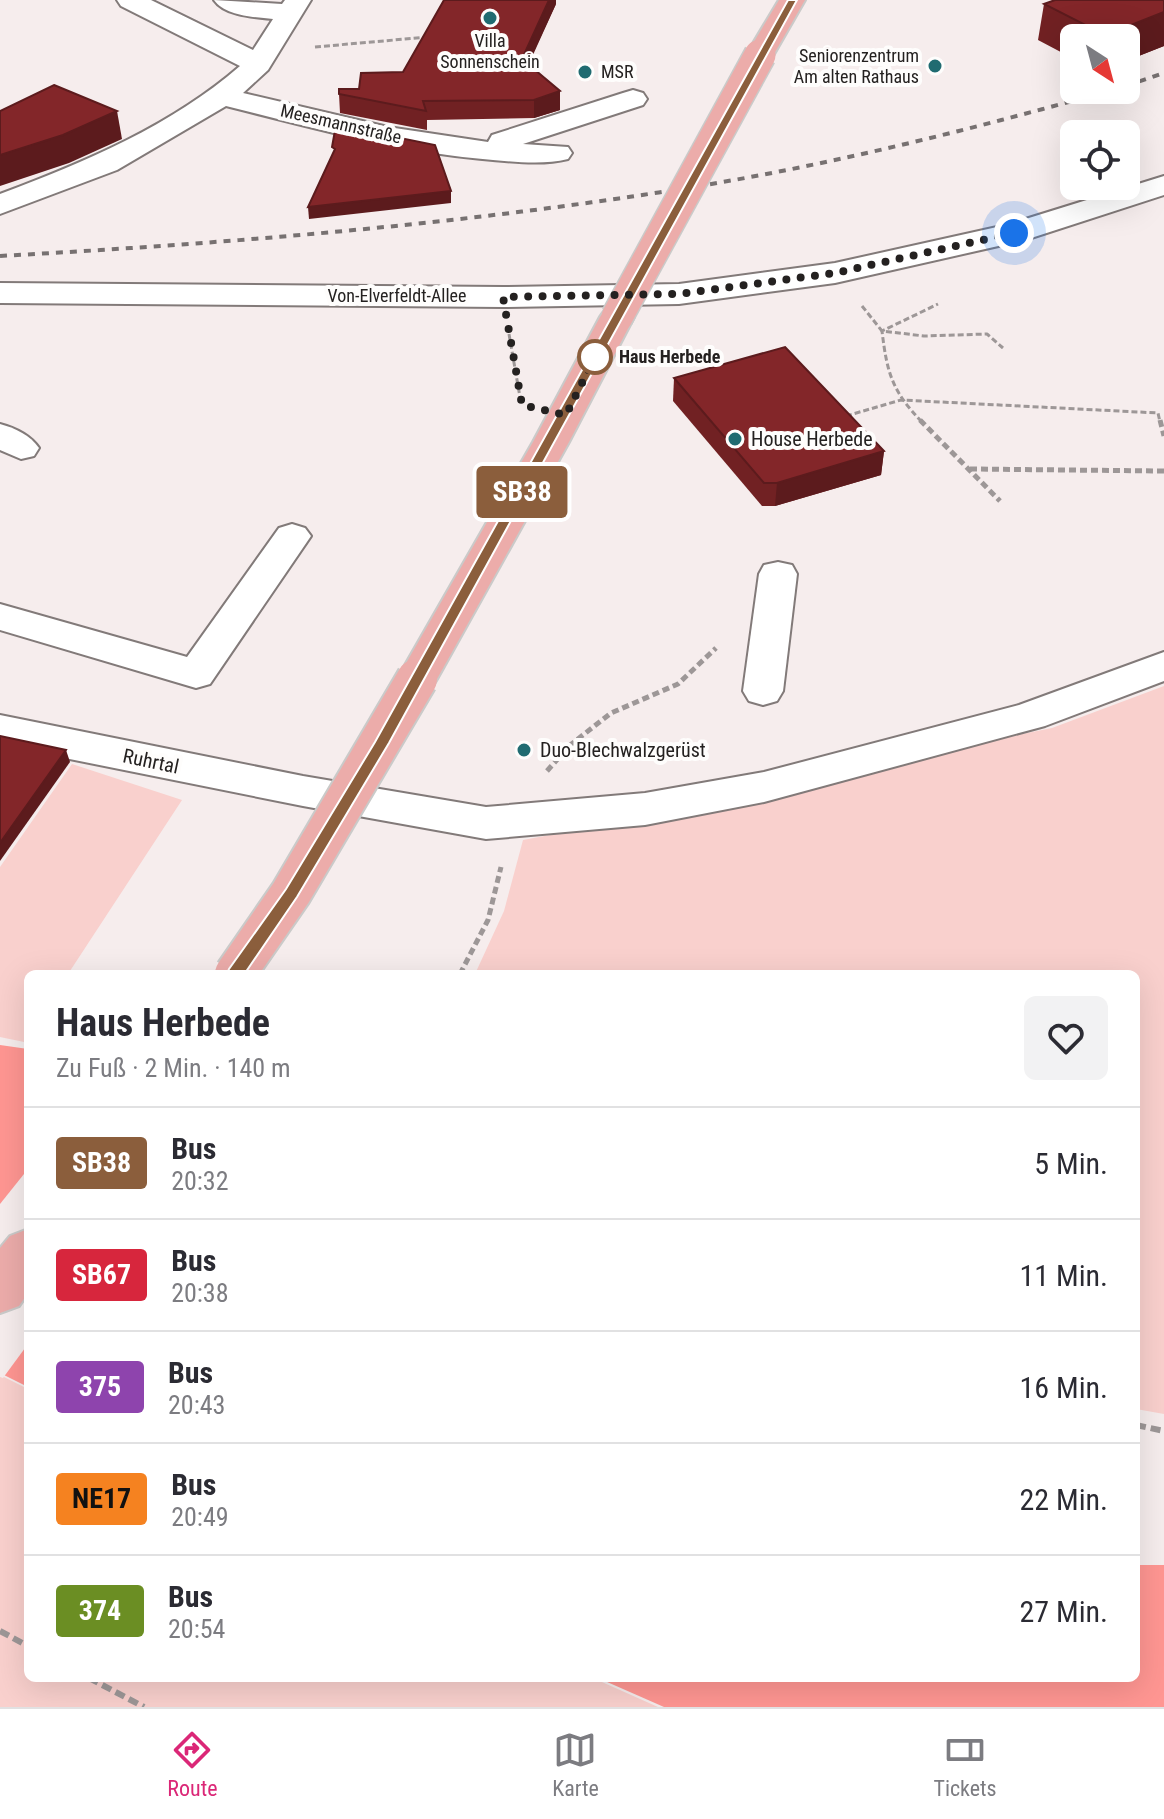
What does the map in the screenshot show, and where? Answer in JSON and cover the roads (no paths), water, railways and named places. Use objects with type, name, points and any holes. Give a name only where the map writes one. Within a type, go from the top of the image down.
[{"type":"main road","points":[[238,970],[291,893],[417,679],[566,415],[792,0]]},
{"type":"main road","points":[[0,1289],[24,1257]]},
{"type":"street","points":[[130,0],[264,54]]},
{"type":"street","points":[[227,0],[248,8],[294,6]]},
{"type":"street","points":[[0,205],[106,164],[222,96],[264,54],[294,6]]},
{"type":"street","name":"Meesmannstraße","points":[[222,96],[424,143],[520,155],[557,153]]},
{"type":"street","points":[[474,150],[633,99]]},
{"type":"street","name":"Von-Elverfeldt-Allee","points":[[0,293],[503,297],[679,294],[835,273],[1014,233],[1164,185]]},
{"type":"street","points":[[0,617],[196,674],[292,536]]},
{"type":"street","points":[[763,691],[778,574]]},
{"type":"street","name":"Ruhrtal","points":[[0,730],[303,791],[486,823],[645,809],[764,787],[1030,716],[1164,666]]},
{"type":"railway","points":[[1140,81],[1164,73]]},
{"type":"railway","points":[[0,256],[351,230],[612,199],[751,177],[855,156],[1060,104]]},
{"type":"place","name":"Villa Sonnenschein","points":[[490,18]]},
{"type":"place","name":"Seniorenzentrum Am alten Rathaus","points":[[935,66]]},
{"type":"place","name":"MSR","points":[[585,72]]},
{"type":"place","name":"Haus Herbede","points":[[595,357]]},
{"type":"place","name":"House Herbede","points":[[735,439]]},
{"type":"place","name":"Duo-Blechwalzgerüst","points":[[524,750]]}]
